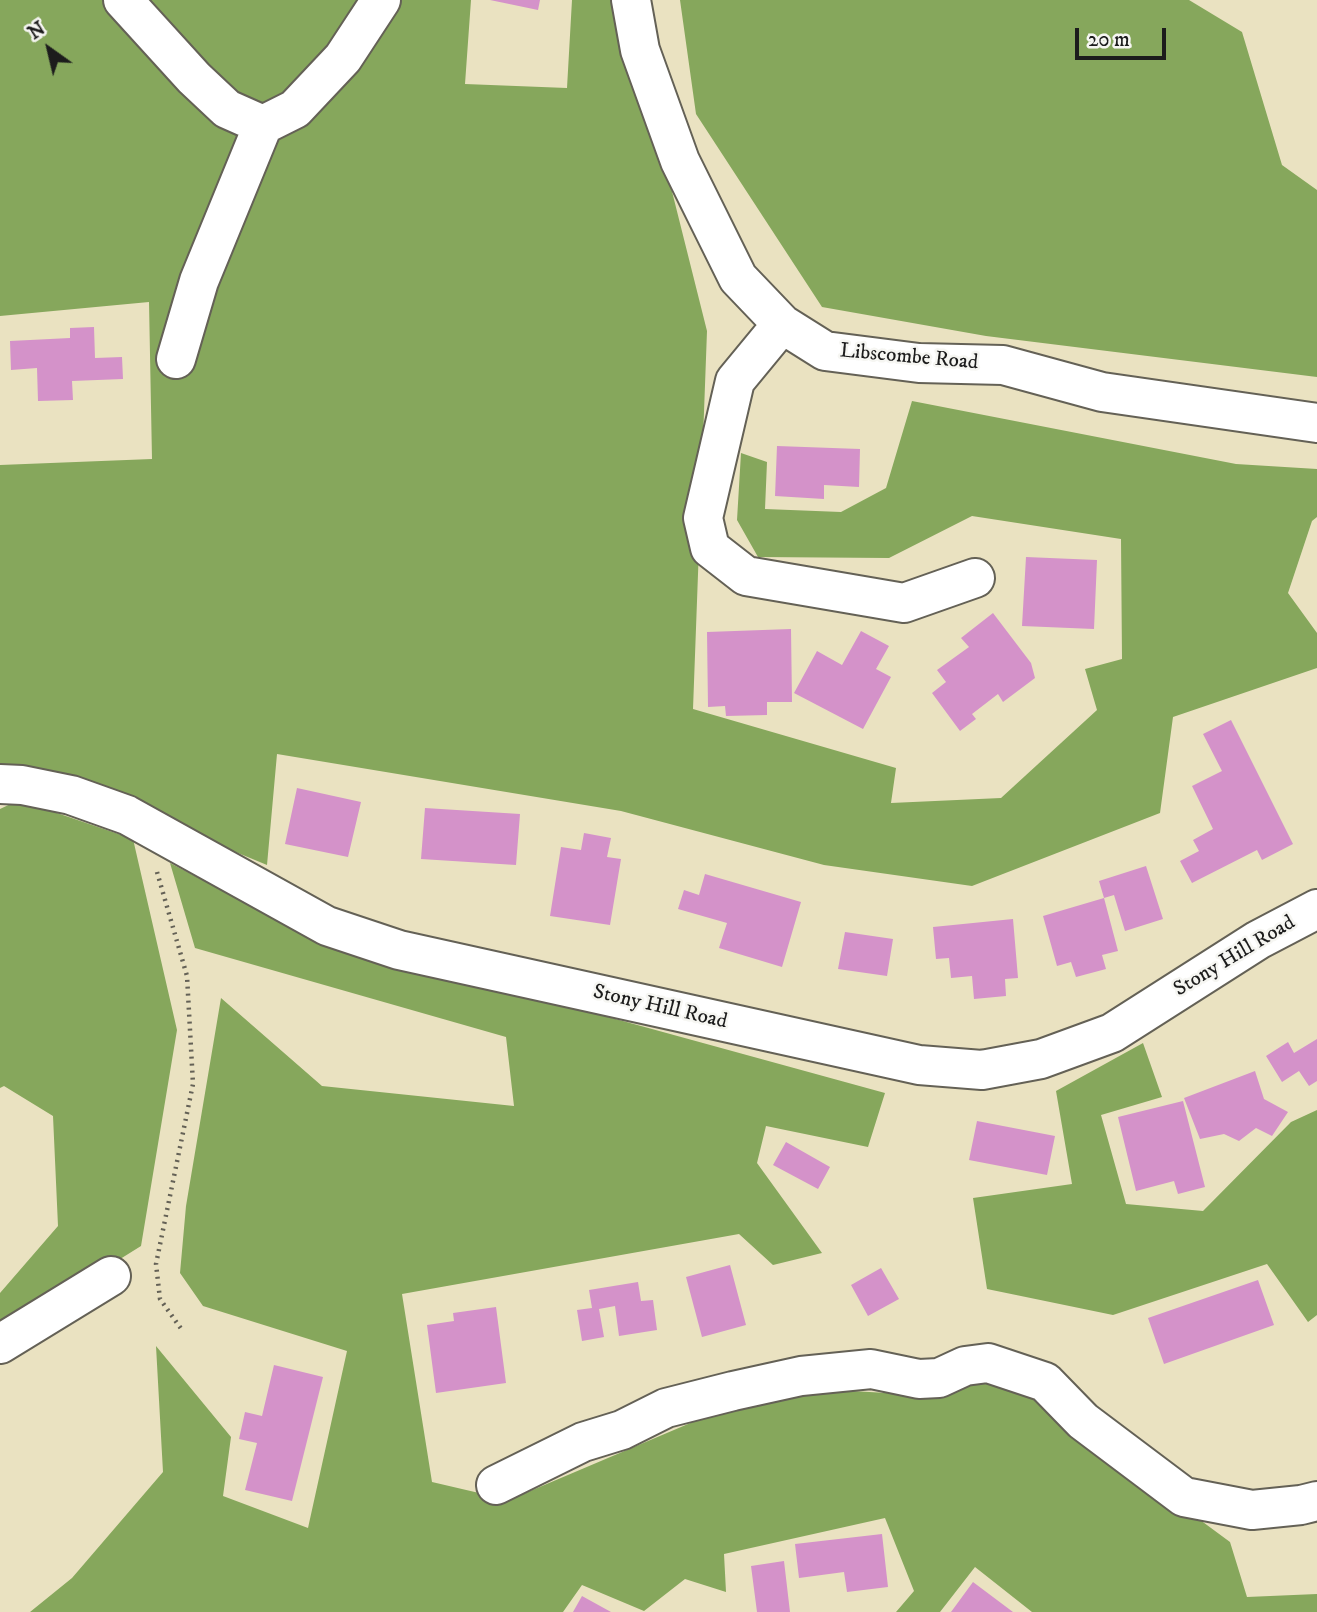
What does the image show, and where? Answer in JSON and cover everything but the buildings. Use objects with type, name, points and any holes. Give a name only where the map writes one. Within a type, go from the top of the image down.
[{"type":"street","points":[[123,0],[194,78],[227,109],[262,125]]},
{"type":"street","points":[[176,359],[199,281],[262,125],[295,109],[343,58],[381,0]]},
{"type":"street","name":"Libscombe Road","points":[[631,0],[640,50],[680,161],[738,278],[782,324],[825,351],[919,363],[1003,365],[1102,392],[1317,423]]},
{"type":"street","points":[[782,324],[735,381],[703,517],[709,548],[746,576],[904,603],[975,578]]},
{"type":"street","name":"Stony Hill Road","points":[[0,784],[22,785],[71,795],[127,815],[327,926],[399,950],[919,1065],[994,1068],[1041,1059],[1112,1033],[1258,940],[1317,909]]},
{"type":"street","points":[[0,1344],[111,1276]]},
{"type":"street","points":[[496,1485],[583,1442],[622,1430],[666,1408],[733,1391],[801,1376],[871,1369],[919,1379],[939,1378],[965,1366],[988,1363],[1045,1382],[1083,1421],[1184,1497],[1252,1510],[1317,1502]]},
{"type":"path","points":[[143,824],[187,976],[193,1084],[156,1264],[160,1300],[182,1330]]},
{"type":"green space","points":[[0,0],[471,0],[465,84],[567,88],[572,0],[624,0],[707,331],[693,709],[896,768],[891,803],[1001,798],[1097,710],[1085,669],[1122,659],[1121,539],[972,516],[889,558],[758,557],[737,520],[741,453],[767,462],[765,509],[841,512],[886,488],[912,401],[1236,464],[1317,469],[1317,517],[1312,521],[1288,593],[1317,633],[1317,668],[1173,717],[1160,813],[972,886],[824,865],[621,811],[277,754],[267,865],[35,769],[0,768],[0,465],[152,459],[149,302],[0,316]]},
{"type":"green space","points":[[680,0],[1189,0],[1242,32],[1282,165],[1317,190],[1317,377],[986,336],[822,307],[696,114]]},
{"type":"green space","points":[[19,800],[133,839],[177,1030],[141,1246],[0,1334],[0,1293],[58,1226],[53,1116],[4,1086],[0,1088],[0,809]]},
{"type":"green space","points":[[170,863],[306,934],[885,1093],[868,1147],[766,1126],[757,1163],[822,1253],[773,1265],[739,1234],[402,1294],[432,1482],[509,1500],[714,1413],[817,1389],[939,1396],[985,1381],[1032,1396],[1230,1542],[1247,1597],[1317,1594],[1317,1612],[1032,1612],[975,1567],[940,1612],[896,1612],[914,1591],[885,1518],[724,1554],[726,1592],[685,1579],[644,1611],[582,1585],[563,1612],[30,1612],[72,1578],[163,1472],[156,1346],[231,1437],[223,1496],[308,1528],[347,1351],[203,1306],[180,1273],[186,1206],[221,998],[322,1086],[514,1106],[506,1037],[195,948]]},
{"type":"green space","points":[[1143,1043],[1162,1097],[1101,1115],[1126,1204],[1203,1211],[1291,1122],[1317,1110],[1317,1315],[1308,1322],[1267,1264],[1113,1315],[987,1289],[973,1198],[1072,1184],[1056,1091]]}]
